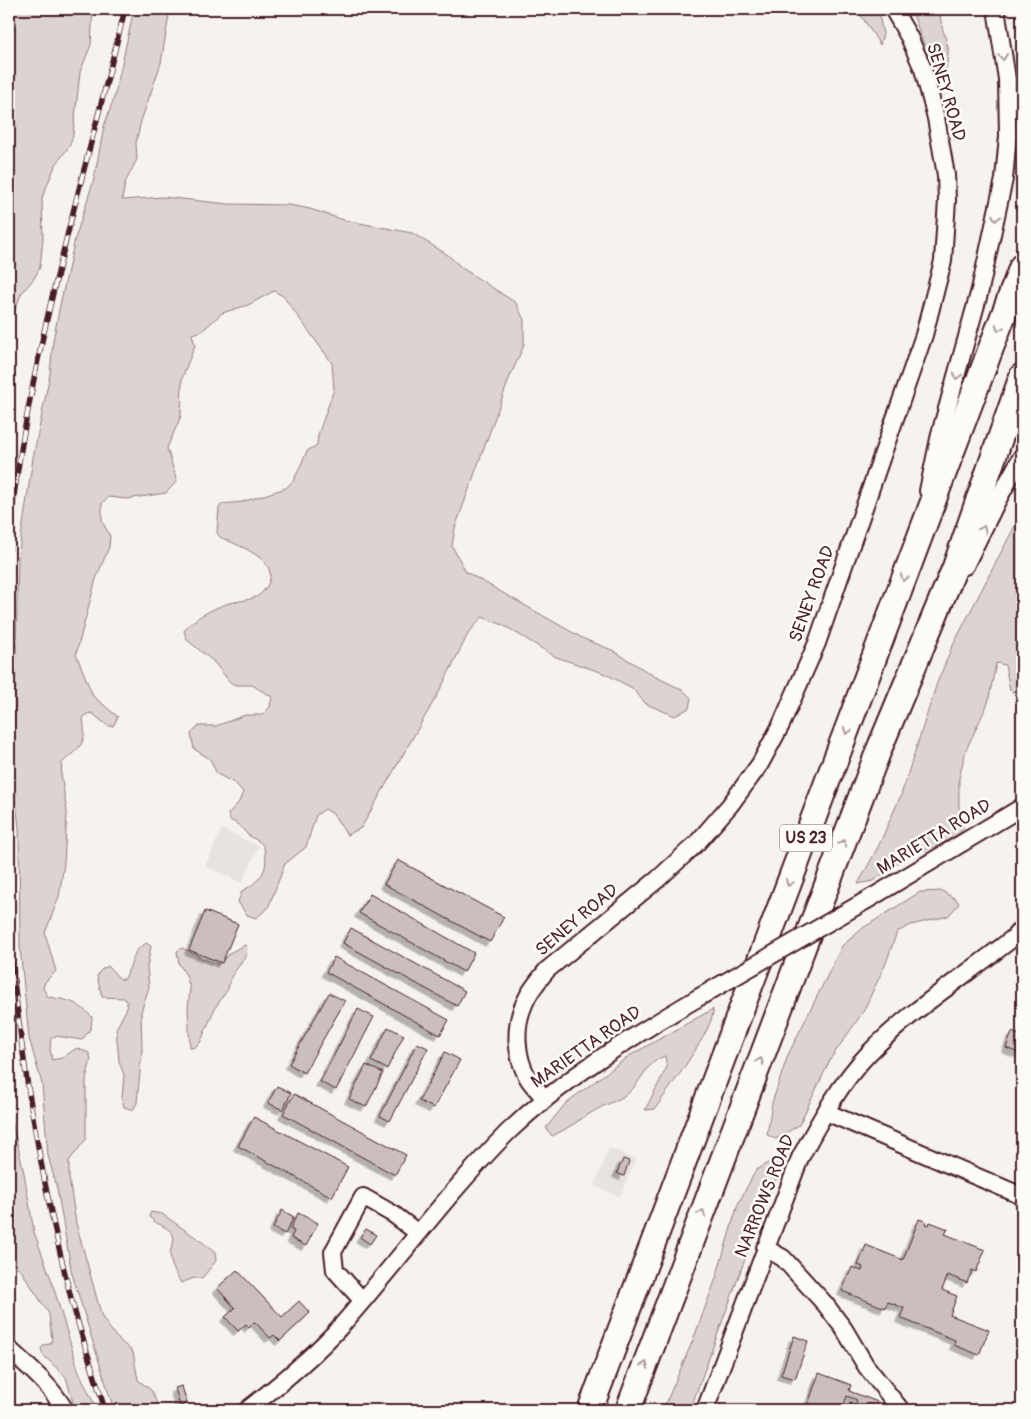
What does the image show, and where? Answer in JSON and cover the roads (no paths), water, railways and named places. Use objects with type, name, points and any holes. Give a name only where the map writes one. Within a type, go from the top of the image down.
[{"type":"highway","name":"US 23","points":[[590,1410],[1022,266]]},
{"type":"highway","name":"US 23","points":[[628,1410],[880,747],[955,567],[1022,376]]},
{"type":"street","name":"SENEY ROAD","points":[[545,1099],[528,1078],[521,1059],[517,1038],[519,1020],[524,1003],[547,970],[658,879],[697,843],[730,805],[760,764],[782,725],[817,643],[924,335],[943,261],[947,200],[946,174],[936,118],[922,69],[909,37],[893,9]]},
{"type":"street","points":[[918,542],[940,434],[980,290],[1004,179],[1008,136],[1007,80],[996,9]]},
{"type":"street","points":[[880,747],[996,503],[1022,456]]},
{"type":"street","name":"MARIETTA ROAD","points":[[247,1410],[316,1351],[362,1300],[445,1201],[508,1132],[545,1099],[587,1067],[636,1034],[1021,810]]},
{"type":"street","name":"NARROWS ROAD","points":[[705,1410],[800,1158],[845,1082],[868,1054],[891,1032],[1013,938],[1022,928]]},
{"type":"street","points":[[826,1112],[1022,1196]]},
{"type":"street","points":[[362,1300],[335,1270],[333,1252],[363,1197],[393,1214],[418,1233]]},
{"type":"street","points":[[765,1248],[782,1258],[824,1304],[844,1329],[866,1366],[901,1410]]},
{"type":"street","points":[[9,1349],[35,1371],[65,1410]]},
{"type":"railway","points":[[9,550],[15,491],[37,363],[65,244],[125,9]]},
{"type":"railway","points":[[9,931],[25,1069],[49,1204],[74,1309],[105,1410]]}]
